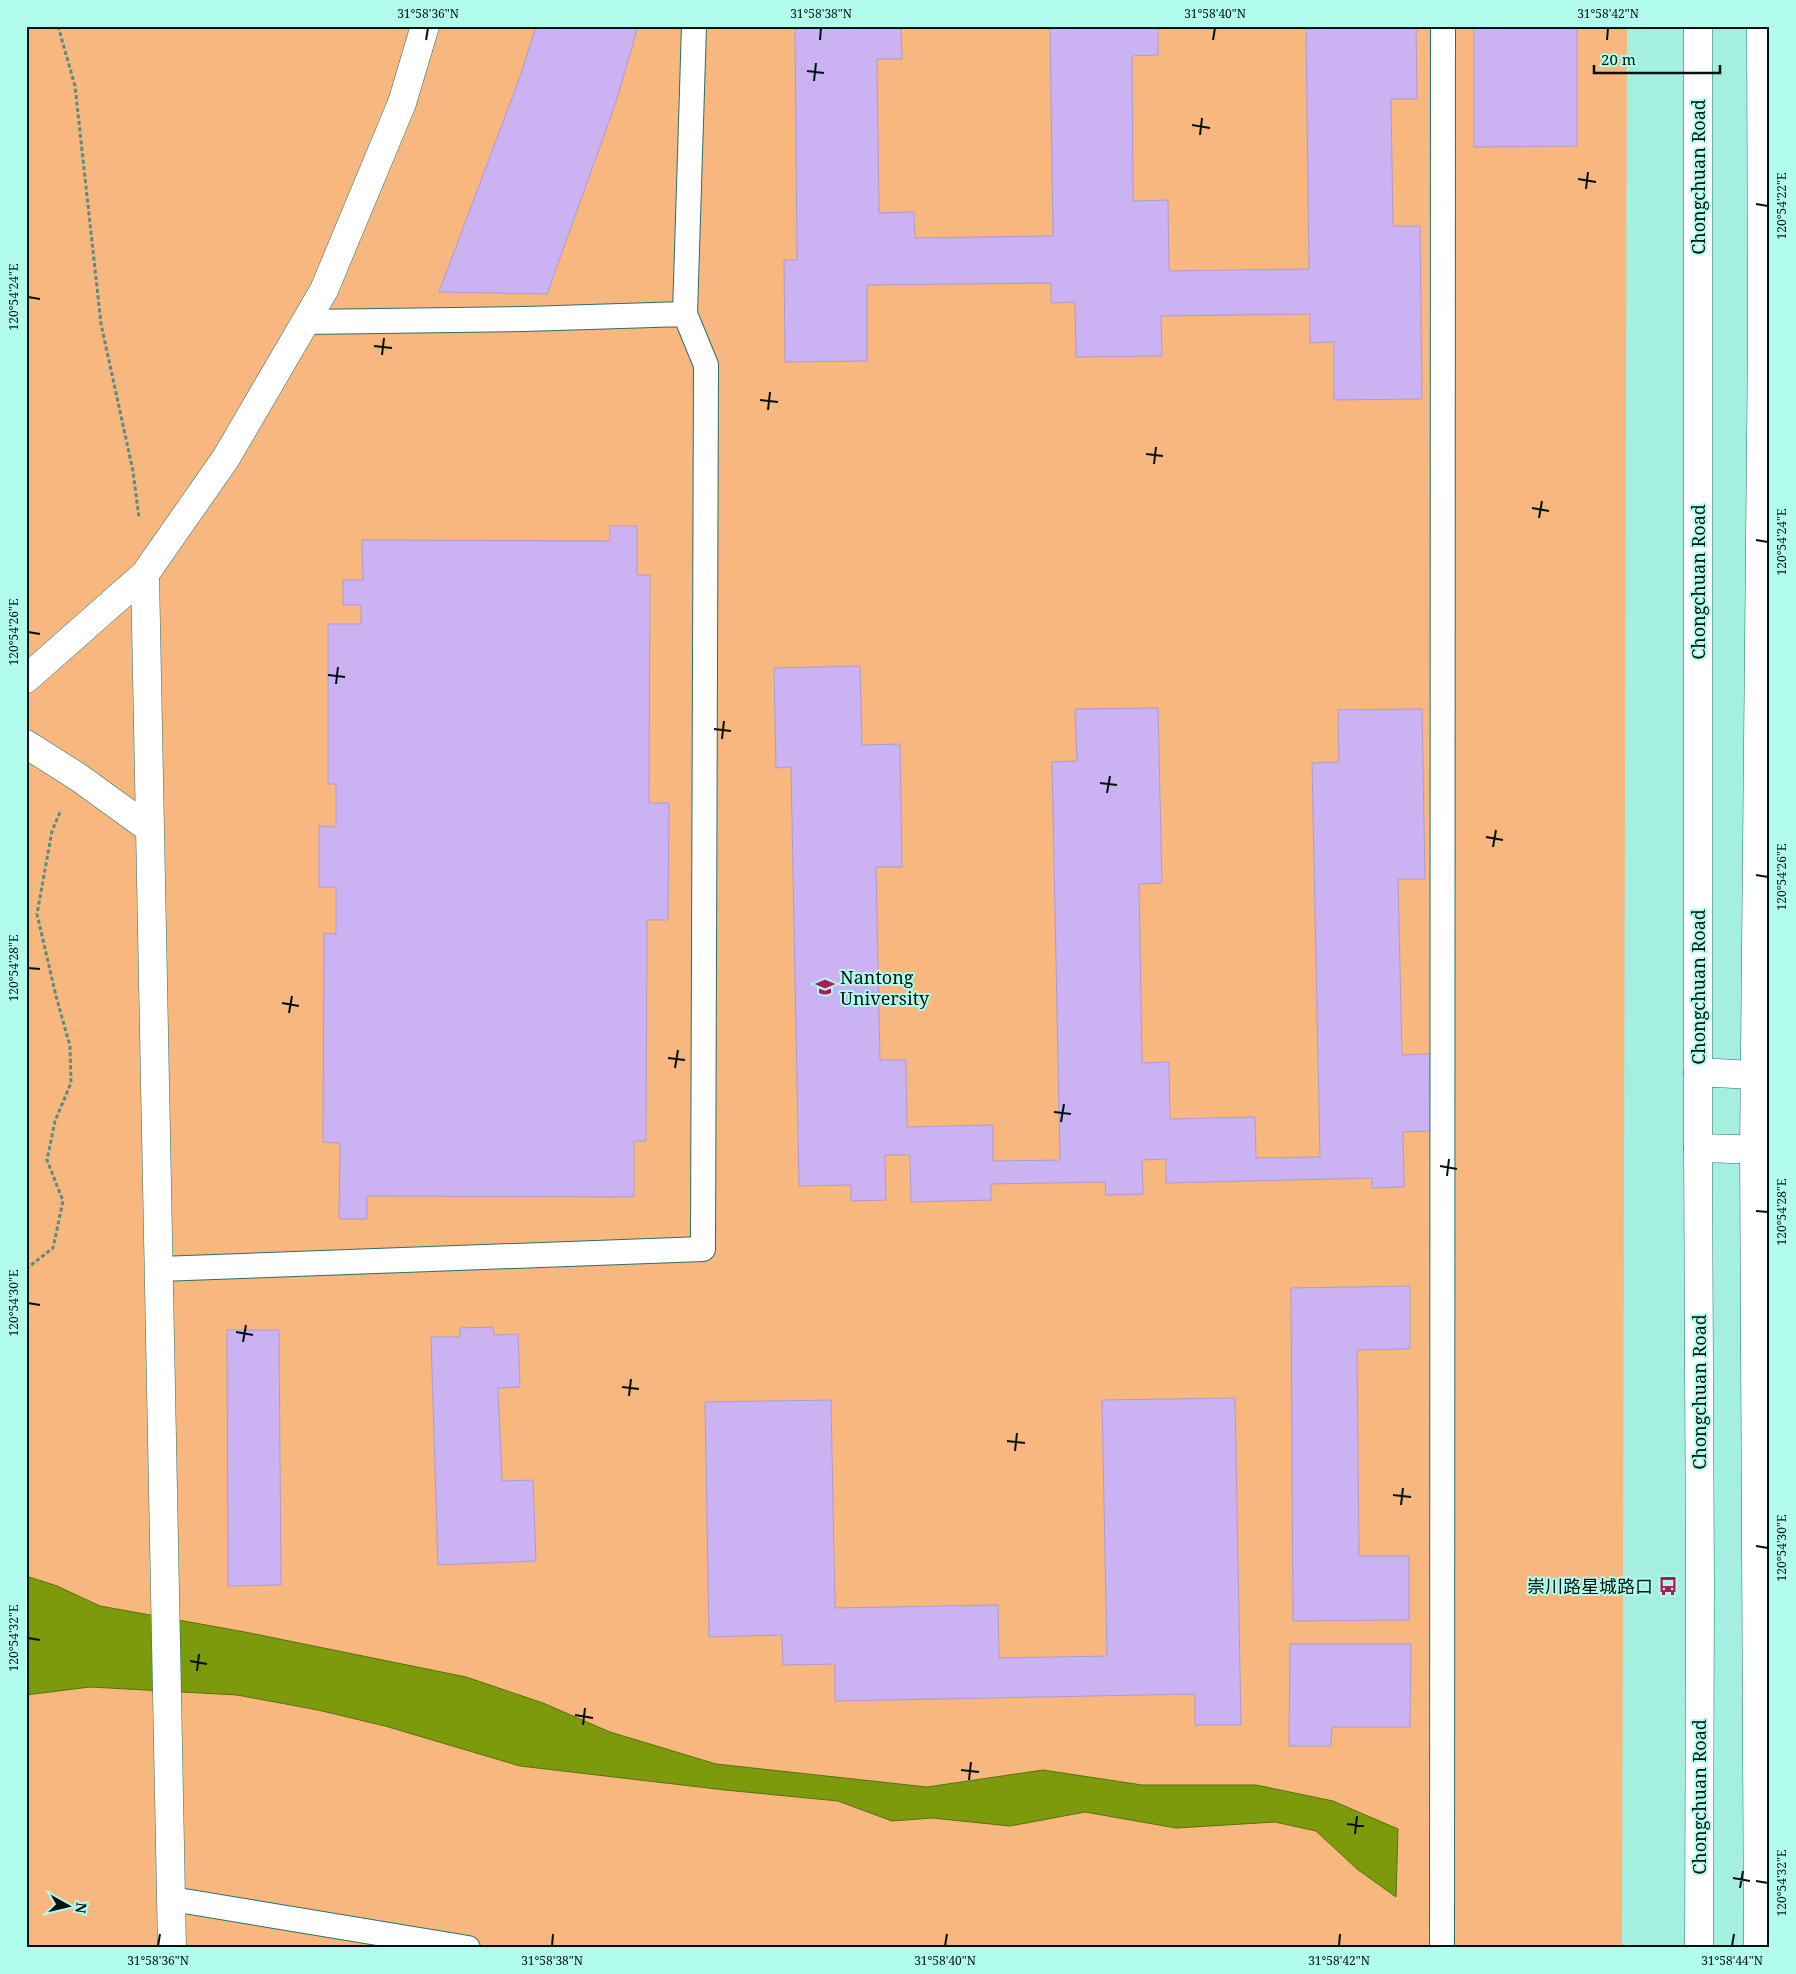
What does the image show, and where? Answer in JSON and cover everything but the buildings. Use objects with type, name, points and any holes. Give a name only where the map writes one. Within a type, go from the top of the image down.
[{"type":"main road","points":[[26,679],[145,574],[226,458],[324,290],[402,103],[425,26]]},
{"type":"main road","name":"Chongchuan Road","points":[[1698,26],[1700,1574],[1698,1948]]},
{"type":"main road","points":[[1758,1948],[1763,1076],[1761,26]]},
{"type":"main road","points":[[145,574],[172,1948]]},
{"type":"main road","points":[[26,744],[78,777],[150,829]]},
{"type":"main road","points":[[1698,1072],[1763,1076]]},
{"type":"main road","points":[[1698,1148],[1762,1150]]},
{"type":"lane","points":[[159,1270],[703,1249],[706,365],[685,314],[694,26]]},
{"type":"lane","points":[[1442,1948],[1443,26]]},
{"type":"lane","points":[[305,322],[525,319],[685,314]]},
{"type":"lane","points":[[172,1899],[468,1948]]},
{"type":"path","points":[[58,26],[75,86],[101,324],[134,471],[145,574]]},
{"type":"path","points":[[26,1269],[53,1248],[63,1201],[47,1160],[55,1121],[71,1083],[70,1046],[36,914],[52,830],[78,777]]},
{"type":"shaded area","name":"Nantong University","points":[[26,26],[1627,26],[1622,1948],[26,1948]]},
{"type":"shaded area","points":[[26,1576],[57,1586],[100,1606],[245,1632],[466,1677],[543,1703],[610,1732],[716,1764],[927,1787],[1043,1770],[1142,1785],[1256,1785],[1333,1801],[1398,1829],[1396,1897],[1357,1869],[1316,1831],[1275,1822],[1176,1828],[1085,1812],[1010,1826],[932,1818],[892,1821],[838,1801],[520,1766],[385,1726],[318,1710],[237,1695],[90,1687],[26,1695]]},
{"type":"place","name":"Nantong University","points":[[825,987]]},
{"type":"place","name":"崇川路星城路口","points":[[1668,1586]]}]
